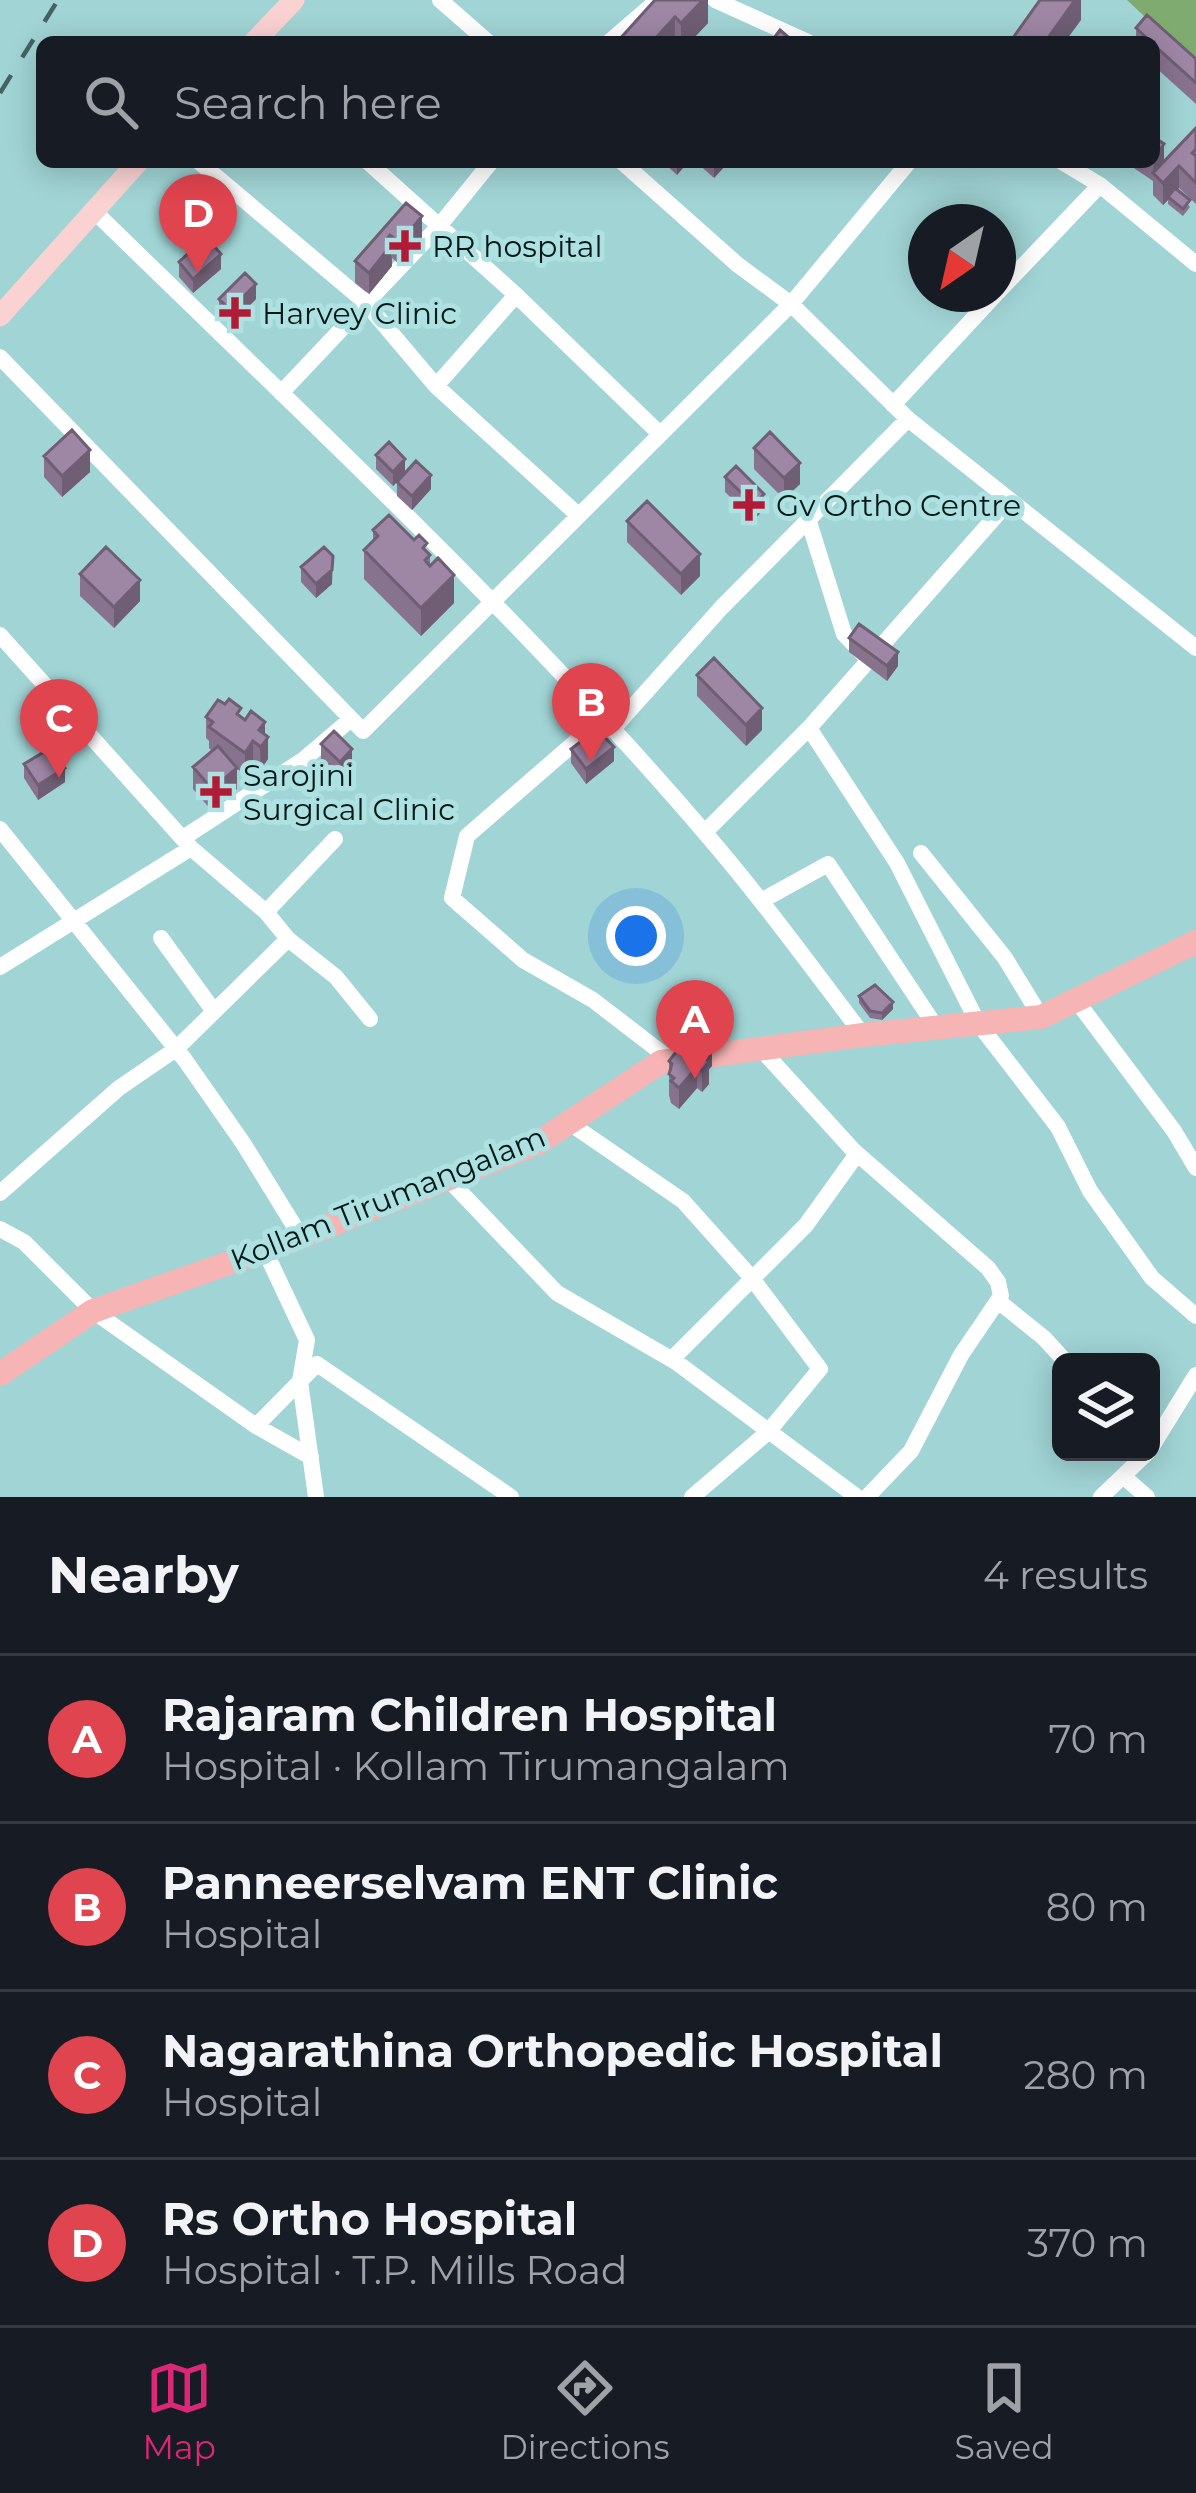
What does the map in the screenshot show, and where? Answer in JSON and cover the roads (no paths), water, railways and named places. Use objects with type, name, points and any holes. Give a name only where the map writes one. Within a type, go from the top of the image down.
[{"type":"highway","name":"Kollam Tirumangalam","points":[[0,1374],[93,1311],[265,1251],[538,1143],[661,1062],[1040,1017],[1196,942]]},
{"type":"main road","points":[[260,36],[294,0]]},
{"type":"main road","points":[[0,316],[133,168]]},
{"type":"street","points":[[440,0],[481,36]]},
{"type":"street","points":[[616,36],[658,0]]},
{"type":"street","points":[[715,0],[795,36]]},
{"type":"street","points":[[206,168],[364,302],[436,386],[578,515]]},
{"type":"street","points":[[375,168],[660,434]]},
{"type":"street","points":[[281,393],[440,225],[486,168]]},
{"type":"street","points":[[629,168],[738,266],[790,304],[908,419],[1196,648]]},
{"type":"street","points":[[0,357],[363,730],[790,304],[904,168]]},
{"type":"street","points":[[1072,168],[1100,185],[1196,264]]},
{"type":"street","points":[[1016,273],[1100,185]]},
{"type":"street","points":[[95,212],[493,601],[608,724],[705,832],[863,1035]]},
{"type":"street","points":[[436,386],[516,295]]},
{"type":"street","points":[[893,405],[979,312]]},
{"type":"street","points":[[671,1060],[593,1000],[524,960],[452,898],[467,836],[608,724],[908,419]]},
{"type":"street","points":[[705,832],[809,728],[1010,500]]},
{"type":"street","points":[[808,522],[844,634],[868,660]]},
{"type":"street","points":[[0,635],[187,843],[335,977],[370,1019]]},
{"type":"street","points":[[0,967],[74,923],[352,719]]},
{"type":"street","points":[[809,728],[897,863],[978,1023],[1058,1127],[1090,1191],[1152,1278],[1196,1316]]},
{"type":"street","points":[[0,830],[176,1049],[243,1143],[301,1237]]},
{"type":"street","points":[[266,912],[334,839]]},
{"type":"street","points":[[920,854],[1005,958],[1040,1017]]},
{"type":"street","points":[[761,901],[828,864],[936,1027]]},
{"type":"street","points":[[161,938],[213,1010]]},
{"type":"street","points":[[0,1193],[119,1088],[176,1049],[288,939]]},
{"type":"street","points":[[1076,1000],[1174,1131],[1196,1168]]},
{"type":"street","points":[[761,1048],[857,1154],[988,1268],[998,1282],[998,1301],[961,1355],[911,1451],[867,1497]]},
{"type":"street","points":[[568,1122],[683,1201],[751,1277],[820,1369],[768,1432],[692,1497]]},
{"type":"street","points":[[676,1362],[672,1359],[806,1225],[857,1154]]},
{"type":"street","points":[[448,1178],[557,1293],[676,1362],[857,1497]]},
{"type":"street","points":[[0,1229],[24,1242],[93,1311],[256,1426],[311,1456]]},
{"type":"street","points":[[265,1251],[307,1340],[300,1382],[316,1497]]},
{"type":"street","points":[[998,1301],[1056,1353]]},
{"type":"street","points":[[256,1426],[317,1364],[511,1497]]},
{"type":"street","points":[[1160,1434],[1196,1375]]},
{"type":"street","points":[[1101,1497],[1139,1461]]},
{"type":"street","points":[[1123,1476],[1147,1497]]},
{"type":"railway","points":[[0,93],[58,0]]},
{"type":"place","name":"RR hospital","points":[[405,246]]},
{"type":"place","name":"Rs Ortho Hospital","points":[[198,273]]},
{"type":"place","name":"Harvey Clinic","points":[[235,313]]},
{"type":"place","name":"Gv Ortho Centre","points":[[749,505]]},
{"type":"place","name":"Panneerselvam ENT Clinic","points":[[591,762]]},
{"type":"place","name":"Nagarathina Orthopedic Hospital","points":[[59,778]]},
{"type":"place","name":"Sarojini Surgical Clinic","points":[[216,792]]},
{"type":"place","name":"Rajaram Children Hospital","points":[[695,1079]]}]
